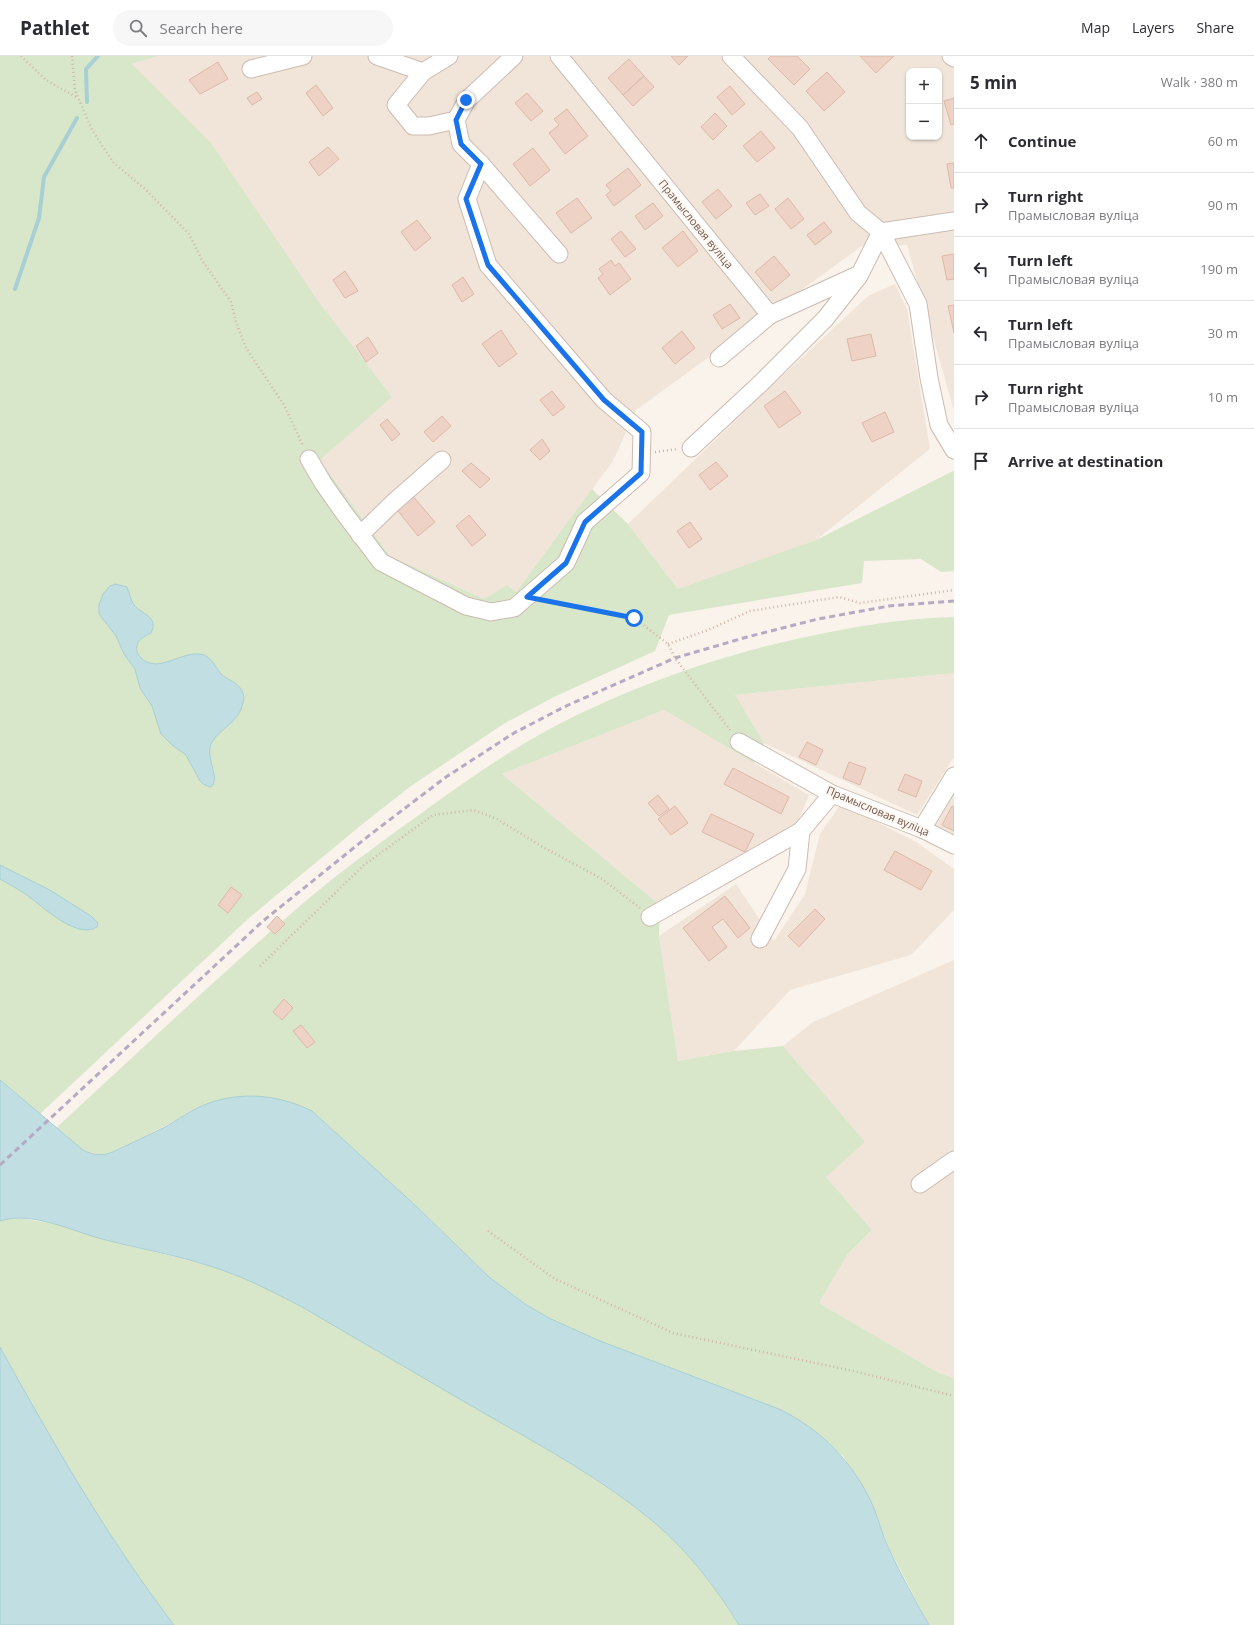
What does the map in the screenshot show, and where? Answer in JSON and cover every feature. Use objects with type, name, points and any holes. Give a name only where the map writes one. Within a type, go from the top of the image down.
[{"type":"street","points":[[251,69],[303,56]]},
{"type":"street","points":[[377,56],[423,72]]},
{"type":"street","points":[[449,56],[423,72],[396,105],[413,126],[429,126],[456,120]]},
{"type":"street","points":[[514,56],[466,100],[456,120],[461,144],[481,164],[559,254]]},
{"type":"street","name":"Прамысловая вуліца","points":[[559,56],[770,315]]},
{"type":"street","points":[[731,56],[800,128],[858,214],[881,232],[918,304],[929,378],[939,425],[954,450]]},
{"type":"street","points":[[309,458],[323,483],[381,562],[466,606],[491,612],[514,608],[566,563],[585,522],[641,473],[642,432],[604,400],[488,265],[466,199],[481,164]]},
{"type":"street","points":[[881,232],[954,221]]},
{"type":"street","points":[[691,448],[761,384],[825,319],[860,274],[881,232]]},
{"type":"street","points":[[719,358],[770,315],[860,274]]},
{"type":"street","points":[[360,534],[442,460]]},
{"type":"street","name":"Прамысловая вуліца","points":[[739,742],[832,794],[922,829],[954,845]]},
{"type":"street","points":[[922,829],[954,776]]},
{"type":"street","points":[[650,916],[801,831],[832,794]]},
{"type":"street","points":[[760,939],[797,868],[801,831]]},
{"type":"street","points":[[920,1184],[954,1160]]},
{"type":"path","points":[[21,56],[46,80],[78,98]]},
{"type":"path","points":[[72,56],[75,90],[92,130],[113,162],[146,190],[189,234],[202,260],[231,302],[236,322],[246,348],[284,405],[309,458]]},
{"type":"path","points":[[641,453],[691,448]]},
{"type":"path","points":[[668,644],[708,630],[750,611],[839,597],[860,602],[954,590]]},
{"type":"path","points":[[527,597],[634,618],[668,644],[675,658],[739,742]]},
{"type":"path","points":[[260,966],[364,865],[432,815],[474,810],[497,819],[541,846],[602,879],[650,916]]},
{"type":"path","points":[[488,1231],[555,1279],[673,1333],[858,1372],[954,1396]]},
{"type":"shaded area","points":[[158,56],[954,56],[954,411],[907,245],[862,246],[636,410],[613,461],[516,592],[507,585],[484,599],[390,556],[320,460],[391,397],[132,64]]},
{"type":"shaded area","points":[[895,284],[907,309],[930,449],[816,540],[752,564],[678,589],[628,524],[766,391],[868,296]]},
{"type":"shaded area","points":[[954,673],[954,757],[917,815],[764,743],[734,695]]},
{"type":"shaded area","points":[[664,710],[809,795],[795,828],[660,905],[502,774]]},
{"type":"shaded area","points":[[954,794],[954,837],[935,827]]},
{"type":"shaded area","points":[[841,804],[916,842],[954,869],[954,910],[911,955],[790,990],[734,1051],[678,1061],[659,936],[736,884],[774,941],[805,894],[820,834]]},
{"type":"shaded area","points":[[954,960],[954,1378],[937,1372],[819,1303],[847,1255],[872,1230],[826,1177],[783,1046],[813,1022]]},
{"type":"green space","points":[[0,56],[158,56],[132,64],[211,143],[318,301],[392,397],[320,460],[390,556],[484,599],[507,585],[516,592],[592,489],[628,524],[678,589],[816,540],[953,471],[954,571],[941,572],[921,559],[864,561],[862,583],[669,615],[655,651],[554,697],[505,723],[411,786],[365,822],[249,918],[40,1114],[0,1080]]},
{"type":"green space","points":[[954,617],[954,673],[735,695],[764,743],[754,763],[664,710],[502,774],[660,905],[659,936],[678,1061],[734,1051],[783,1046],[865,1142],[826,1177],[872,1230],[847,1255],[819,1303],[937,1372],[954,1378],[954,1625],[929,1625],[889,1548],[865,1490],[843,1456],[795,1417],[779,1409],[600,1341],[549,1318],[525,1304],[489,1277],[417,1207],[312,1111],[186,1114],[113,1152],[101,1155],[89,1153],[83,1150],[56,1128],[213,983],[322,887],[466,781],[547,730],[616,697],[641,687],[747,651],[801,638],[858,627],[915,619]]},
{"type":"green space","points":[[6,1219],[25,1219],[66,1226],[105,1240],[209,1265],[238,1275],[302,1307],[559,1456],[618,1494],[655,1523],[679,1546],[711,1584],[739,1625],[174,1625],[147,1590],[70,1472],[0,1347],[0,1221]]},
{"type":"water","points":[[115,584],[127,587],[134,605],[148,616],[153,623],[151,633],[142,638],[137,644],[137,651],[141,658],[155,664],[192,654],[203,655],[208,657],[223,676],[238,685],[243,692],[243,703],[238,715],[220,732],[210,747],[214,782],[210,787],[200,781],[186,755],[172,745],[161,734],[152,706],[140,688],[135,669],[124,654],[116,636],[99,614],[99,605],[103,594],[110,586]]},
{"type":"water","points":[[0,865],[48,889],[91,916],[98,923],[97,927],[89,930],[80,929],[60,920],[27,895],[0,879]]},
{"type":"water","points":[[0,1080],[83,1150],[98,1155],[113,1152],[163,1128],[197,1108],[222,1099],[261,1096],[287,1101],[312,1111],[417,1207],[489,1277],[525,1304],[549,1318],[600,1341],[779,1409],[794,1417],[822,1437],[846,1462],[865,1490],[873,1506],[884,1538],[929,1625],[739,1625],[711,1584],[690,1558],[667,1534],[635,1507],[549,1450],[302,1307],[245,1279],[197,1262],[94,1237],[40,1220],[13,1218],[0,1221]]},
{"type":"water","points":[[0,1347],[40,1419],[103,1524],[149,1592],[174,1625],[0,1625]]},
{"type":"building","points":[[671,56],[688,56],[679,65]]},
{"type":"building","points":[[771,56],[797,56],[810,69],[794,85],[768,59]]},
{"type":"building","points":[[860,56],[894,56],[876,73]]},
{"type":"building","points":[[629,59],[644,76],[623,95],[608,78]]},
{"type":"building","points":[[218,62],[228,79],[200,94],[189,80]]},
{"type":"building","points":[[827,72],[845,92],[824,111],[806,91]]},
{"type":"building","points":[[644,76],[654,87],[633,106],[623,95]]},
{"type":"building","points":[[316,85],[333,108],[323,116],[306,93]]},
{"type":"building","points":[[730,86],[745,104],[732,115],[717,97]]},
{"type":"building","points":[[257,92],[262,99],[252,105],[247,98]]},
{"type":"building","points":[[527,93],[543,111],[531,121],[515,103]]},
{"type":"building","points":[[954,98],[954,124],[951,125],[944,101]]},
{"type":"building","points":[[567,109],[588,136],[565,154],[549,133],[559,125],[554,119]]},
{"type":"building","points":[[715,113],[727,126],[713,140],[701,127]]},
{"type":"building","points":[[761,131],[775,148],[757,162],[743,146]]},
{"type":"building","points":[[328,147],[339,159],[319,176],[309,162]]},
{"type":"building","points":[[533,148],[550,170],[530,186],[513,164]]},
{"type":"building","points":[[954,163],[954,188],[951,188],[947,164]]},
{"type":"building","points":[[628,168],[641,185],[614,206],[606,195],[611,191],[606,185]]},
{"type":"building","points":[[718,189],[732,206],[716,219],[702,202]]},
{"type":"building","points":[[760,194],[769,206],[755,215],[746,203]]},
{"type":"building","points":[[577,198],[592,218],[571,233],[556,213]]},
{"type":"building","points":[[788,198],[804,219],[791,229],[775,209]]},
{"type":"building","points":[[653,203],[663,216],[645,230],[635,216]]},
{"type":"building","points":[[417,220],[431,238],[415,251],[401,232]]},
{"type":"building","points":[[824,222],[832,232],[815,245],[807,235]]},
{"type":"building","points":[[621,231],[636,249],[625,257],[611,239]]},
{"type":"building","points":[[683,231],[698,251],[678,267],[662,248]]},
{"type":"building","points":[[954,254],[954,279],[947,280],[942,256]]},
{"type":"building","points":[[774,256],[790,275],[771,291],[755,272]]},
{"type":"building","points":[[611,260],[615,266],[619,263],[631,279],[610,295],[598,278],[603,274],[599,269]]},
{"type":"building","points":[[345,271],[358,291],[345,298],[333,280]]},
{"type":"building","points":[[463,277],[474,294],[462,302],[452,285]]},
{"type":"building","points":[[730,304],[740,318],[722,329],[713,315]]},
{"type":"building","points":[[954,305],[954,333],[948,306]]},
{"type":"building","points":[[501,330],[517,354],[499,367],[482,344]]},
{"type":"building","points":[[682,331],[695,348],[675,364],[662,348]]},
{"type":"building","points":[[871,334],[876,356],[852,361],[847,339]]},
{"type":"building","points":[[368,337],[378,353],[366,362],[356,346]]},
{"type":"building","points":[[552,391],[565,407],[553,416],[540,400]]},
{"type":"building","points":[[785,391],[801,413],[779,428],[764,406]]},
{"type":"building","points":[[885,412],[894,432],[872,442],[862,423]]},
{"type":"building","points":[[442,416],[451,426],[433,442],[424,432]]},
{"type":"building","points":[[387,419],[400,434],[392,441],[380,425]]},
{"type":"building","points":[[542,439],[550,451],[540,460],[530,450]]},
{"type":"building","points":[[716,462],[728,476],[710,490],[699,475]]},
{"type":"building","points":[[471,463],[490,479],[480,488],[462,471]]},
{"type":"building","points":[[410,493],[435,522],[418,536],[394,506]]},
{"type":"building","points":[[469,515],[486,535],[472,546],[456,526]]},
{"type":"building","points":[[690,522],[702,539],[689,548],[677,531]]},
{"type":"building","points":[[807,742],[823,750],[816,765],[799,757]]},
{"type":"building","points":[[849,762],[866,768],[860,785],[843,778]]},
{"type":"building","points":[[733,768],[789,797],[781,814],[724,784]]},
{"type":"building","points":[[905,774],[922,781],[916,797],[898,790]]},
{"type":"building","points":[[658,795],[669,809],[659,816],[648,803]]},
{"type":"building","points":[[675,806],[688,823],[671,835],[658,819]]},
{"type":"building","points":[[952,806],[954,807],[954,831],[942,825]]},
{"type":"building","points":[[711,814],[754,834],[745,852],[702,832]]},
{"type":"building","points":[[895,851],[932,871],[921,890],[884,870]]},
{"type":"building","points":[[231,887],[242,895],[228,913],[218,905]]},
{"type":"building","points":[[725,896],[750,928],[738,938],[723,919],[712,927],[727,947],[709,961],[683,928]]},
{"type":"building","points":[[815,909],[825,919],[799,947],[788,936]]},
{"type":"building","points":[[277,916],[285,924],[275,934],[267,927]]},
{"type":"building","points":[[284,999],[293,1008],[282,1020],[273,1012]]},
{"type":"building","points":[[301,1025],[315,1042],[307,1048],[293,1031]]},
{"type":"waterway","points":[[87,102],[86,69],[98,56]]},
{"type":"waterway","points":[[15,289],[39,218],[44,177],[77,118]]},
{"type":"railway","points":[[0,1165],[263,921],[371,834],[446,777],[514,733],[566,706],[675,658],[747,637],[818,619],[889,606],[954,601]]},
{"type":"route","points":[[466,100],[456,120],[461,144],[481,164],[466,199],[488,265],[604,400],[642,432],[641,473],[585,522],[566,563],[527,597],[634,618]]}]
